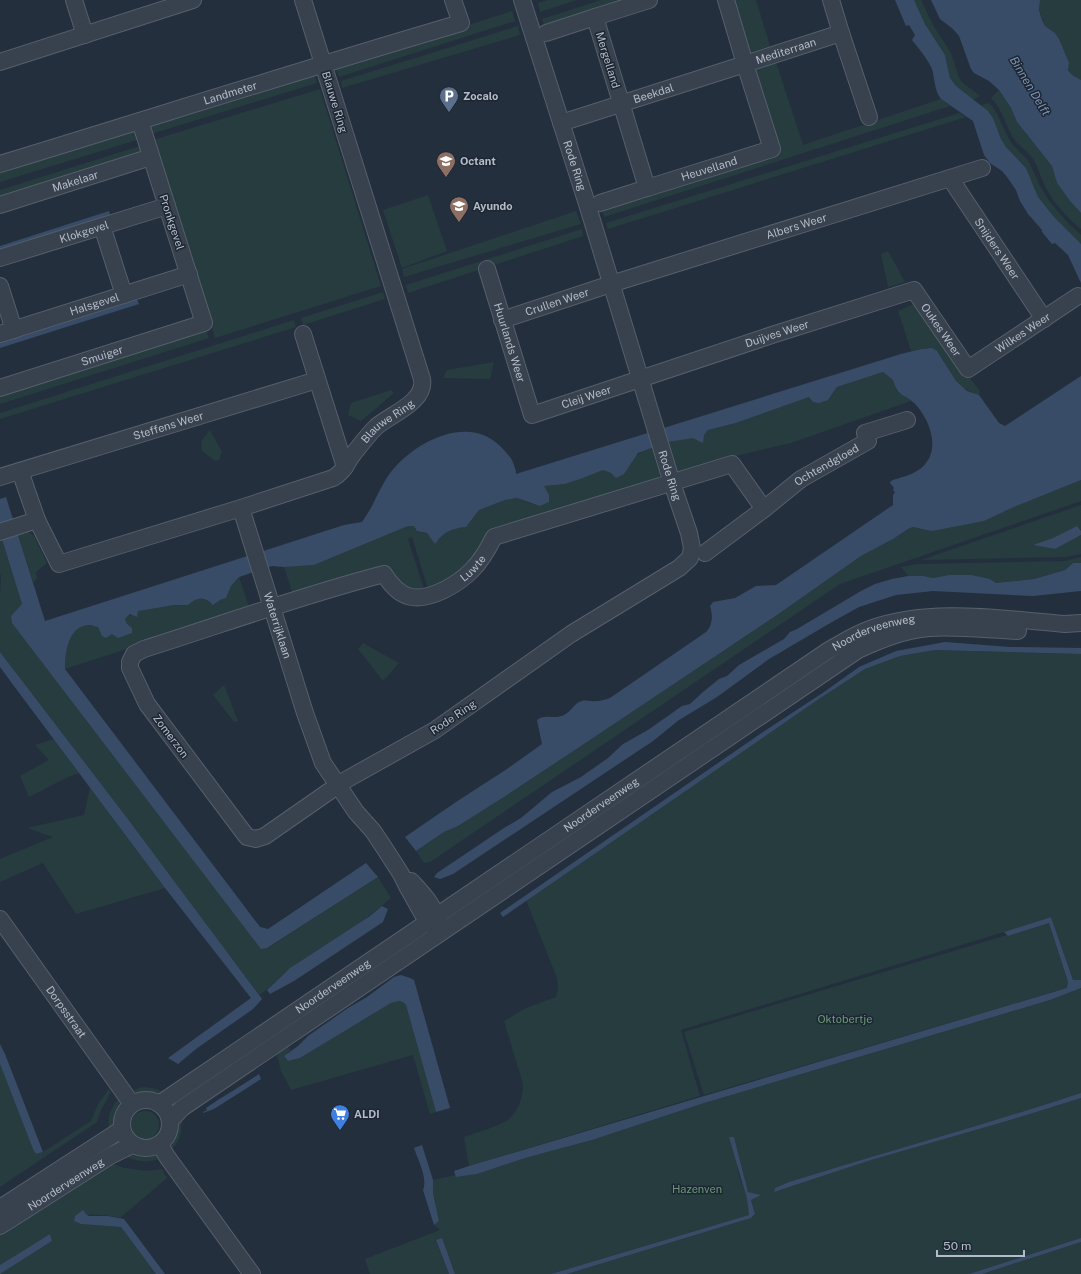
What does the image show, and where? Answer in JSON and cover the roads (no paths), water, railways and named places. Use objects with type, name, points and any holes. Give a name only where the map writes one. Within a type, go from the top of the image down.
[{"type":"street","points":[[74,0],[85,35]]},
{"type":"street","name":"Blauwe Ring","points":[[30,522],[59,564],[241,508],[333,478],[340,474],[368,436],[386,419],[418,397],[423,385],[303,0]]},
{"type":"street","name":"Landmeter","points":[[0,164],[323,63],[461,23],[453,0]]},
{"type":"street","name":"Mergelland","points":[[546,33],[649,0]]},
{"type":"street","points":[[726,0],[746,64]]},
{"type":"street","points":[[831,0],[869,117]]},
{"type":"street","points":[[0,62],[184,1]]},
{"type":"street","name":"Rode Ring","points":[[341,783],[435,730],[571,634],[679,568],[690,558],[692,548],[689,533],[662,451],[525,1]]},
{"type":"street","name":"Mergelland","points":[[595,17],[622,103]]},
{"type":"street","name":"Mediterraan","points":[[772,149],[746,64],[841,33]]},
{"type":"street","name":"Beekdal","points":[[561,123],[746,64]]},
{"type":"street","points":[[622,103],[647,188]]},
{"type":"street","name":"Pronkgevel","points":[[140,121],[204,323]]},
{"type":"street","name":"Heuvelland","points":[[600,203],[772,149]]},
{"type":"street","name":"Makelaar","points":[[0,205],[152,156]]},
{"type":"street","name":"Albers Weer","points":[[611,284],[982,168]]},
{"type":"street","name":"Snijders Weer","points":[[950,178],[1044,319]]},
{"type":"street","name":"Klokgevel","points":[[0,258],[167,206]]},
{"type":"street","points":[[102,226],[124,295]]},
{"type":"street","name":"Huurlands Weer","points":[[488,270],[532,415]]},
{"type":"street","name":"Halsgevel","points":[[7,332],[189,274]]},
{"type":"street","name":"Crullen Weer","points":[[502,320],[611,284]]},
{"type":"street","points":[[0,286],[7,332]]},
{"type":"street","name":"Duijves Weer","points":[[641,379],[775,334],[914,290]]},
{"type":"street","name":"Oukes Weer","points":[[914,290],[968,370]]},
{"type":"street","name":"Wilkes Weer","points":[[968,370],[1078,296]]},
{"type":"street","name":"Smuiger","points":[[0,388],[204,323]]},
{"type":"street","points":[[303,334],[345,467]]},
{"type":"street","name":"Cleij Weer","points":[[532,415],[641,379]]},
{"type":"street","name":"Steffens Weer","points":[[0,477],[317,380]]},
{"type":"street","name":"Ochtendgloed","points":[[705,553],[801,479],[868,441],[865,433],[907,420]]},
{"type":"street","points":[[672,483],[732,464],[764,509]]},
{"type":"street","points":[[0,532],[30,522],[20,471]]},
{"type":"street","name":"Luwte","points":[[273,607],[384,574],[394,588],[400,593],[415,598],[424,598],[448,588],[471,571],[482,559],[494,537],[672,483]]},
{"type":"street","name":"Waterrijklaan","points":[[241,508],[315,743],[341,783],[364,812],[373,831],[398,869],[427,899],[432,918],[441,932]]},
{"type":"street","name":"Zomerzon","points":[[273,607],[144,649],[134,654],[130,662],[130,668],[147,704],[247,837],[256,839],[265,836],[341,783]]},
{"type":"street","name":"Noorderveenweg","points":[[159,1104],[829,650],[855,636],[870,629],[902,620],[949,617],[1065,624],[1081,623]]},
{"type":"street","name":"Noorderveenweg","points":[[170,1121],[182,1108],[858,650],[885,638],[928,628],[1046,632],[1081,631]]},
{"type":"street","name":"Dorpsstraat","points":[[0,919],[132,1104]]},
{"type":"street","points":[[141,1100],[150,1100],[159,1104],[164,1108],[170,1121],[166,1138],[151,1148],[141,1148],[132,1145],[126,1138],[122,1129],[122,1120],[126,1111],[132,1104],[141,1100]]},
{"type":"street","name":"Noorderveenweg","points":[[0,1208],[122,1129]]},
{"type":"street","points":[[159,1144],[252,1274]]},
{"type":"street","name":"Noorderveenweg","points":[[0,1226],[110,1156],[132,1145]]},
{"type":"water","points":[[895,0],[914,0],[925,24],[945,55],[950,78],[956,86],[988,111],[993,118],[1001,139],[1006,147],[1026,168],[1038,197],[1054,217],[1081,244],[1081,283],[1068,255],[1055,243],[1052,244],[1028,214],[1020,201],[1016,190],[1007,177],[1002,171],[990,163],[984,155],[973,121],[941,99],[939,96],[932,69],[926,58],[912,40],[915,35],[909,25],[906,26]]},
{"type":"water","name":"Binnen Delft","points":[[931,0],[1040,0],[1039,10],[1045,26],[1055,33],[1059,39],[1069,63],[1068,70],[1072,75],[1081,80],[1081,213],[1057,183],[1052,166],[1017,122],[1011,108],[999,90],[989,81],[974,73],[971,69],[959,36],[953,29],[940,19]]},
{"type":"water","points":[[109,211],[111,218],[0,254],[0,246]]},
{"type":"water","points":[[136,297],[139,304],[0,348],[0,340]]},
{"type":"water","points":[[932,348],[937,351],[956,381],[967,391],[979,395],[999,423],[1005,426],[1081,376],[1081,480],[1014,507],[984,521],[932,531],[913,527],[908,529],[861,556],[777,615],[587,742],[504,797],[458,826],[444,832],[416,851],[405,837],[542,744],[537,720],[543,717],[557,717],[564,715],[582,701],[599,701],[610,698],[706,632],[711,623],[712,613],[710,606],[713,602],[735,598],[756,586],[776,585],[893,505],[893,495],[895,492],[890,483],[891,481],[917,471],[927,462],[932,447],[932,438],[927,421],[922,413],[913,402],[897,390],[893,380],[883,372],[837,387],[828,400],[819,403],[813,402],[809,397],[736,423],[708,430],[704,435],[703,443],[693,438],[668,442],[638,453],[624,474],[616,478],[611,473],[603,470],[565,484],[544,486],[549,495],[549,502],[540,506],[517,498],[505,500],[479,510],[466,527],[448,531],[441,536],[435,544],[427,533],[417,531],[414,526],[408,526],[314,565],[284,567],[272,566],[239,577],[231,586],[226,598],[213,605],[207,600],[197,599],[188,605],[174,605],[138,611],[137,617],[130,614],[125,619],[127,624],[132,628],[132,633],[118,638],[112,634],[106,638],[102,636],[98,627],[90,625],[76,630],[69,641],[67,648],[65,669],[260,927],[268,929],[366,863],[378,877],[267,948],[261,949],[12,623],[11,616],[22,604],[0,533],[0,499],[6,497],[45,621],[344,525],[362,522],[386,478],[393,469],[407,455],[419,447],[446,434],[460,432],[474,433],[488,437],[500,446],[508,455],[513,462],[516,474],[901,354]]},
{"type":"water","points":[[1077,526],[1081,531],[1081,535],[1055,549],[1033,545],[1053,538]]},
{"type":"water","points":[[1073,563],[1081,563],[1081,591],[1033,596],[933,591],[896,595],[859,607],[769,659],[717,697],[679,720],[653,741],[453,874],[440,879],[434,877],[437,873],[521,818],[552,792],[581,777],[608,758],[623,744],[648,730],[682,706],[690,704],[719,679],[727,676],[739,665],[784,639],[790,632],[875,584],[908,576],[933,578],[949,575],[971,575],[990,579],[996,583],[1034,579],[1065,570]]},
{"type":"water","points":[[945,642],[1010,647],[1081,648],[1081,654],[935,650],[900,656],[865,669],[819,699],[503,917],[500,913],[859,667],[896,651]]},
{"type":"water","points":[[0,652],[127,818],[262,999],[253,1009],[196,1049],[178,1064],[168,1058],[251,998],[165,888],[0,667]]},
{"type":"water","points":[[382,906],[388,909],[383,922],[294,981],[270,994],[267,990],[290,968],[370,916]]},
{"type":"water","points":[[1051,917],[1073,980],[1081,980],[1081,988],[1050,1000],[701,1104],[592,1140],[525,1158],[477,1174],[456,1177],[454,1171],[469,1166],[1067,988],[1068,982],[1049,923],[1008,936],[1004,932]]},
{"type":"water","points":[[401,975],[414,980],[450,1108],[436,1112],[406,1005],[401,1001],[391,1003],[300,1058],[288,1061],[284,1056],[298,1046],[308,1036],[348,1008],[367,997],[394,977]]},
{"type":"water","points":[[0,1044],[43,1152],[36,1154],[33,1149],[0,1064]]},
{"type":"water","points":[[259,1074],[261,1079],[214,1109],[203,1113],[207,1110],[206,1108]]},
{"type":"water","points":[[1081,1093],[1081,1098],[871,1160],[774,1192],[775,1188],[789,1182]]},
{"type":"water","points":[[729,1137],[734,1137],[748,1192],[761,1195],[751,1200],[755,1214],[751,1218],[567,1274],[551,1274],[749,1215],[747,1199]]},
{"type":"water","points":[[422,1145],[433,1180],[433,1193],[439,1221],[434,1225],[423,1190],[424,1180],[420,1163],[414,1148]]},
{"type":"water","points":[[83,1210],[89,1216],[108,1216],[124,1219],[165,1274],[156,1274],[121,1227],[81,1224],[74,1221],[75,1216]]},
{"type":"water","points":[[50,1234],[52,1241],[0,1274],[0,1265]]},
{"type":"water","points":[[442,1238],[455,1274],[449,1274],[436,1240]]},
{"type":"water","points":[[1081,1238],[1081,1242],[982,1274],[969,1274]]},
{"type":"place","name":"Zocalo","points":[[449,113]]},
{"type":"place","name":"Octant","points":[[446,178]]},
{"type":"place","name":"Ayundo","points":[[459,223]]},
{"type":"place","name":"ALDI","points":[[340,1131]]},
{"type":"park label","name":"Oktobertje","points":[[845,1019]]},
{"type":"park label","name":"Hazenven","points":[[697,1189]]}]
